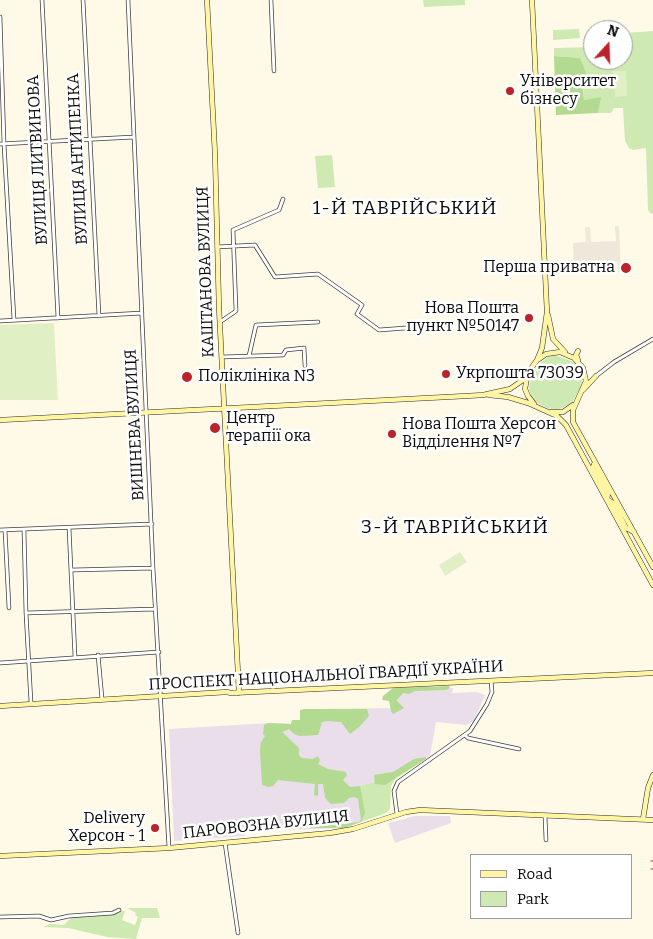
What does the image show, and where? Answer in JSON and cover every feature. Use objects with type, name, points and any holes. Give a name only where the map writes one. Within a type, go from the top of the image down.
[{"type":"street","name":"ВУЛИЦЯ ЛИТВИНОВА","points":[[42,0],[58,318]]},
{"type":"street","name":"ВУЛИЦЯ АНТИПЕНКА","points":[[83,0],[99,316]]},
{"type":"street","name":"ВИШНЕВА ВУЛИЦЯ","points":[[128,0],[146,412],[169,848]]},
{"type":"street","name":"КАШТАНОВА ВУЛИЦЯ","points":[[207,0],[215,154],[220,322],[239,693]]},
{"type":"street","points":[[271,0],[274,72]]},
{"type":"street","points":[[532,0],[547,312],[553,339],[560,349],[568,355],[578,351],[576,355],[586,374],[590,378],[596,376]]},
{"type":"street","points":[[0,17],[2,144],[14,320]]},
{"type":"street","points":[[2,144],[134,138]]},
{"type":"street","points":[[220,322],[236,311],[233,230],[280,210],[283,199]]},
{"type":"street","points":[[217,247],[255,245],[275,277],[318,274],[362,305],[357,314],[378,330],[432,326]]},
{"type":"street","points":[[483,395],[510,389],[527,375],[537,360],[544,339],[547,312]]},
{"type":"street","points":[[0,321],[142,313]]},
{"type":"street","points":[[249,356],[256,325],[318,322]]},
{"type":"street","points":[[582,391],[596,376],[614,362],[653,339]]},
{"type":"street","points":[[222,357],[283,355],[286,350],[304,348],[305,366]]},
{"type":"street","points":[[537,360],[546,354],[560,352],[579,361]]},
{"type":"street","points":[[586,374],[586,381],[574,404],[573,422],[653,567]]},
{"type":"street","points":[[527,375],[525,389],[528,396],[539,408]]},
{"type":"street","points":[[0,420],[483,395],[508,397],[557,416],[566,425],[653,585]]},
{"type":"street","points":[[547,412],[563,412],[574,404]]},
{"type":"street","points":[[595,462],[593,467],[608,494],[607,500]]},
{"type":"street","points":[[607,500],[613,503],[626,528],[634,533]]},
{"type":"street","points":[[0,530],[152,524]]},
{"type":"street","points":[[69,528],[75,657]]},
{"type":"street","points":[[5,530],[8,608]]},
{"type":"street","points":[[24,530],[31,703]]},
{"type":"street","points":[[72,570],[154,568]]},
{"type":"street","points":[[26,613],[156,609]]},
{"type":"street","points":[[0,663],[159,652]]},
{"type":"street","points":[[98,655],[102,699]]},
{"type":"street","name":"ПРОСПЕКТ НАЦІОНАЛЬНОЇ ГВАРДІЇ УКРАЇНИ","points":[[0,706],[227,692],[239,693],[653,673]]},
{"type":"street","points":[[396,814],[394,791],[398,782],[443,749],[466,735],[474,726],[487,704],[492,692],[491,681]]},
{"type":"street","points":[[466,735],[468,738],[518,749]]},
{"type":"street","points":[[643,819],[648,788],[653,775]]},
{"type":"street","name":"ПАРОВОЗНА ВУЛИЦЯ","points":[[0,856],[169,848],[330,833],[353,829],[396,814],[420,810],[653,820]]},
{"type":"street","points":[[546,815],[546,840]]},
{"type":"street","points":[[225,843],[238,933]]},
{"type":"street","points":[[0,917],[39,916],[51,920],[69,916],[113,913],[119,910]]},
{"type":"shaded area","points":[[615,226],[619,226],[621,272],[618,272],[617,262],[574,264],[573,243],[586,242],[585,227],[590,227],[591,242],[616,241]]},
{"type":"shaded area","points":[[453,688],[452,693],[477,692],[485,695],[474,721],[467,725],[436,722],[430,756],[397,776],[356,787],[363,815],[361,822],[344,828],[245,831],[245,836],[174,841],[169,729],[269,723],[316,725],[316,709],[398,708],[396,690]]},
{"type":"shaded area","points":[[415,816],[450,816],[451,823],[395,843],[388,823]]},
{"type":"green space","points":[[423,0],[465,0],[465,5],[424,7]]},
{"type":"green space","points":[[579,29],[580,38],[553,40],[553,30]]},
{"type":"green space","points":[[653,31],[653,214],[648,210],[646,148],[633,150],[629,148],[625,141],[623,108],[614,108],[611,113],[598,113],[600,98],[584,100],[580,58],[554,56],[554,48],[583,47],[583,70],[633,70],[633,32]]},
{"type":"green space","points":[[554,56],[580,58],[583,70],[585,70],[588,78],[582,84],[584,100],[601,97],[598,113],[556,115]]},
{"type":"green space","points":[[613,71],[626,71],[627,96],[615,97]]},
{"type":"green space","points":[[332,155],[335,187],[318,188],[315,156]]},
{"type":"green space","points":[[54,323],[58,400],[0,400],[0,325]]},
{"type":"green space","points":[[555,355],[574,362],[581,369],[583,377],[581,386],[573,401],[569,405],[557,410],[547,408],[536,402],[529,389],[531,376],[539,364],[549,356]]},
{"type":"green space","points":[[460,552],[467,562],[445,576],[439,565]]},
{"type":"green space","points":[[449,686],[450,688],[446,690],[403,693],[397,700],[404,708],[393,714],[389,701],[382,700],[383,696],[393,688]]},
{"type":"green space","points":[[367,709],[369,716],[350,734],[341,722],[328,721],[322,722],[318,735],[300,736],[294,734],[289,729],[282,732],[299,748],[299,755],[302,758],[313,759],[318,756],[320,760],[318,764],[328,769],[346,772],[347,775],[343,780],[350,787],[360,786],[365,813],[361,822],[344,828],[310,828],[309,819],[296,819],[292,816],[295,813],[316,812],[326,815],[329,822],[335,825],[359,822],[361,819],[358,799],[355,797],[349,798],[344,803],[331,804],[325,798],[323,784],[318,784],[318,796],[314,795],[315,784],[278,780],[273,786],[262,785],[260,751],[261,742],[265,736],[263,734],[264,725],[269,723],[291,724],[292,720],[300,720],[300,710]]},
{"type":"green space","points":[[426,757],[426,759],[385,785],[375,784],[374,775],[393,772],[414,759]]},
{"type":"green space","points":[[397,776],[391,786],[390,809],[386,813],[361,822],[363,815],[356,787]]},
{"type":"green space","points":[[127,908],[157,908],[160,918],[142,918],[136,939],[107,937],[68,928],[43,927],[50,924],[64,925],[72,917],[101,916],[121,911],[125,911],[122,920],[135,925],[138,917],[135,915],[136,913]]},
{"type":"place","name":"Університет бізнесу","points":[[510,91]]},
{"type":"place","name":"Перша приватна","points":[[626,268]]},
{"type":"place","name":"Нова Пошта пункт №50147","points":[[529,318]]},
{"type":"place","name":"Укрпошта 73039","points":[[446,374]]},
{"type":"place","name":"Поліклініка N3","points":[[187,377]]},
{"type":"place","name":"Центр терапії ока","points":[[215,428]]},
{"type":"place","name":"Нова Пошта Херсон Відділення №7","points":[[392,434]]},
{"type":"place","name":"Delivery Херсон - 1","points":[[155,828]]},
{"type":"district","name":"1-Й ТАВРІЙСЬКИЙ","points":[[405,209]]},
{"type":"district","name":"3-Й ТАВРІЙСЬКИЙ","points":[[455,528]]}]
